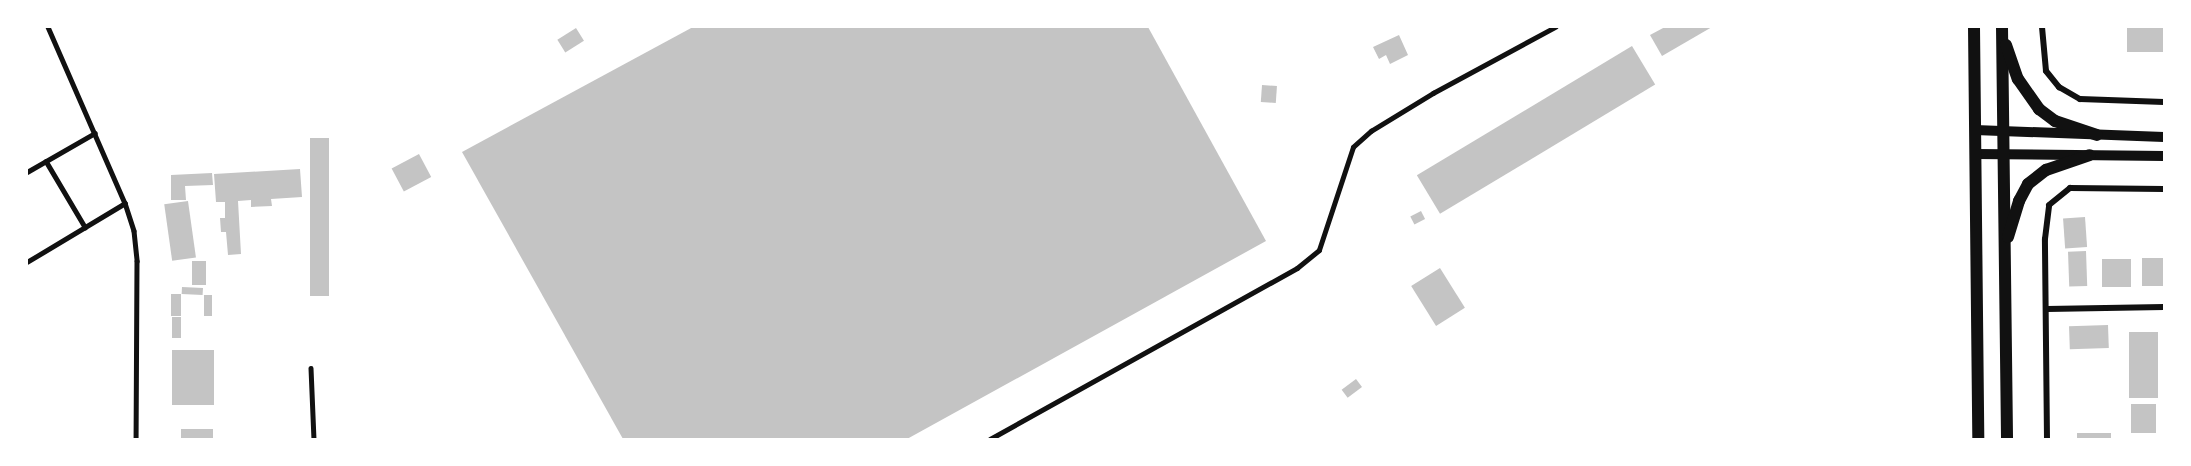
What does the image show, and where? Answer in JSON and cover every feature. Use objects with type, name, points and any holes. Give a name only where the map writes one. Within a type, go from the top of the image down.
[{"type":"main road","points":[[1974,27],[1978,439]]},
{"type":"main road","points":[[2002,30],[2007,439]]},
{"type":"main road","points":[[2002,30],[2018,79],[2039,109],[2055,121],[2097,135]]},
{"type":"main road","points":[[2004,259],[2011,222],[2028,184],[2046,170],[2090,155]]},
{"type":"street","points":[[2042,27],[2046,71],[2059,87],[2080,99],[2164,102]]},
{"type":"street","points":[[1975,130],[2164,137]]},
{"type":"street","points":[[1975,154],[2164,156]]},
{"type":"street","points":[[2047,439],[2046,220],[2055,197],[2070,188],[2164,189]]},
{"type":"street","points":[[2047,309],[2164,308]]},
{"type":"lane","points":[[48,27],[125,203],[137,261],[136,439]]},
{"type":"lane","points":[[990,439],[1297,268],[1319,250],[1353,147],[1371,131],[1433,93],[1555,27]]},
{"type":"lane","points":[[27,172],[95,133]]},
{"type":"lane","points":[[46,161],[85,227]]},
{"type":"lane","points":[[27,262],[125,203]]},
{"type":"lane","points":[[311,368],[314,439]]},
{"type":"building","points":[[693,27],[1148,27],[1266,241],[907,439],[623,439],[462,152]]},
{"type":"building","points":[[1665,27],[1712,27],[1662,56],[1650,35]]},
{"type":"building","points":[[2127,27],[2164,27],[2164,52],[2127,52]]},
{"type":"building","points":[[576,28],[584,41],[565,52],[557,40]]},
{"type":"building","points":[[1399,35],[1408,55],[1390,64],[1386,55],[1379,59],[1373,47]]},
{"type":"building","points":[[1632,46],[1655,85],[1440,214],[1417,175]]},
{"type":"building","points":[[1262,85],[1277,86],[1276,103],[1261,102]]},
{"type":"building","points":[[310,138],[329,138],[329,296],[310,296]]},
{"type":"building","points":[[419,154],[431,177],[404,192],[392,169]]},
{"type":"building","points":[[300,169],[302,197],[271,199],[272,206],[251,207],[251,200],[238,201],[241,254],[228,255],[226,232],[221,232],[220,218],[225,218],[225,202],[216,202],[214,174]]},
{"type":"building","points":[[212,173],[213,185],[185,186],[186,200],[171,200],[171,175]]},
{"type":"building","points":[[188,201],[196,257],[172,261],[164,204]]},
{"type":"building","points":[[1421,211],[1425,219],[1414,224],[1410,216]]},
{"type":"building","points":[[2085,217],[2087,247],[2065,248],[2063,219]]},
{"type":"building","points":[[2086,251],[2087,286],[2069,287],[2068,252]]},
{"type":"building","points":[[2142,258],[2164,258],[2164,286],[2142,286]]},
{"type":"building","points":[[2102,259],[2131,259],[2131,287],[2102,287]]},
{"type":"building","points":[[192,261],[206,261],[206,285],[192,285]]},
{"type":"building","points":[[1440,268],[1465,308],[1436,326],[1411,286]]},
{"type":"building","points":[[182,287],[203,288],[203,295],[182,294]]},
{"type":"building","points":[[171,294],[181,294],[181,316],[171,316]]},
{"type":"building","points":[[204,295],[212,295],[212,316],[204,316]]},
{"type":"building","points":[[172,317],[181,317],[181,338],[172,338]]},
{"type":"building","points":[[2108,325],[2109,348],[2070,349],[2069,326]]},
{"type":"building","points":[[2129,332],[2158,332],[2158,398],[2129,398]]},
{"type":"building","points":[[172,350],[214,350],[214,405],[172,405]]},
{"type":"building","points":[[1356,379],[1362,387],[1348,398],[1342,390]]},
{"type":"building","points":[[2131,404],[2156,404],[2156,433],[2131,433]]},
{"type":"building","points":[[181,429],[213,429],[213,439],[181,439]]},
{"type":"building","points":[[2077,433],[2111,433],[2111,439],[2077,439]]}]
